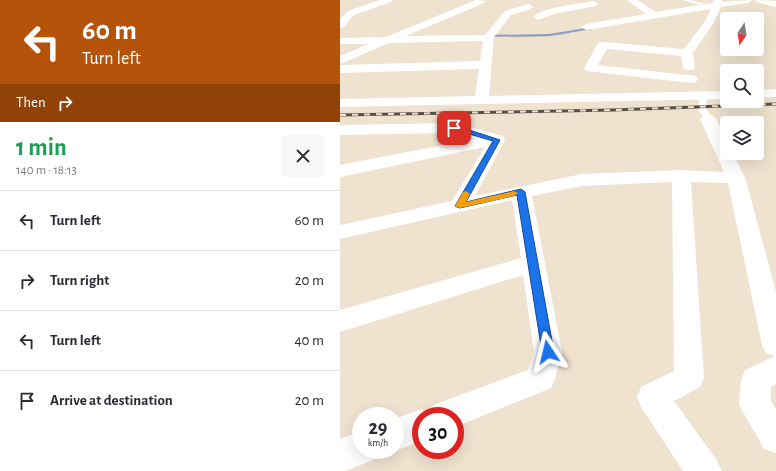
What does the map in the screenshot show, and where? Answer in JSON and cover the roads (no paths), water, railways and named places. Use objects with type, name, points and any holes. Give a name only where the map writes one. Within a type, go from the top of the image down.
[{"type":"street","points":[[340,25],[351,13],[388,0]]},
{"type":"street","points":[[631,0],[654,15]]},
{"type":"street","points":[[691,79],[590,68],[611,34],[654,15],[748,0]]},
{"type":"street","points":[[759,0],[776,4]]},
{"type":"street","points":[[340,60],[390,41],[479,1]]},
{"type":"street","points":[[372,41],[479,1]]},
{"type":"street","points":[[538,17],[592,2],[611,34]]},
{"type":"street","points":[[481,101],[490,37],[508,13],[528,7],[504,4]]},
{"type":"street","points":[[703,96],[691,79],[687,53],[708,24],[715,5]]},
{"type":"street","points":[[586,27],[687,53]]},
{"type":"street","points":[[340,41],[390,41],[490,37]]},
{"type":"street","points":[[682,39],[697,40]]},
{"type":"street","points":[[340,68],[486,65]]},
{"type":"street","points":[[764,94],[776,93]]},
{"type":"street","points":[[340,103],[720,95]]},
{"type":"street","points":[[708,119],[736,178],[769,284],[776,345]]},
{"type":"street","points":[[340,130],[454,128],[497,140]]},
{"type":"street","points":[[340,171],[497,140]]},
{"type":"street","points":[[460,206],[497,140]]},
{"type":"street","points":[[340,232],[582,180],[681,176],[736,178]]},
{"type":"street","points":[[681,176],[689,378],[652,397],[704,471]]},
{"type":"street","points":[[464,408],[540,379],[548,352],[521,192]]},
{"type":"street","points":[[340,321],[533,263]]},
{"type":"street","points":[[776,369],[756,380],[755,406],[776,437]]},
{"type":"street","points":[[340,456],[352,451]]},
{"type":"lane","points":[[684,0],[715,5]]},
{"type":"lane","points":[[703,96],[702,108],[708,119]]},
{"type":"waterway","points":[[485,36],[549,35],[592,28]]},
{"type":"railway","points":[[340,115],[613,110],[776,104]]}]
